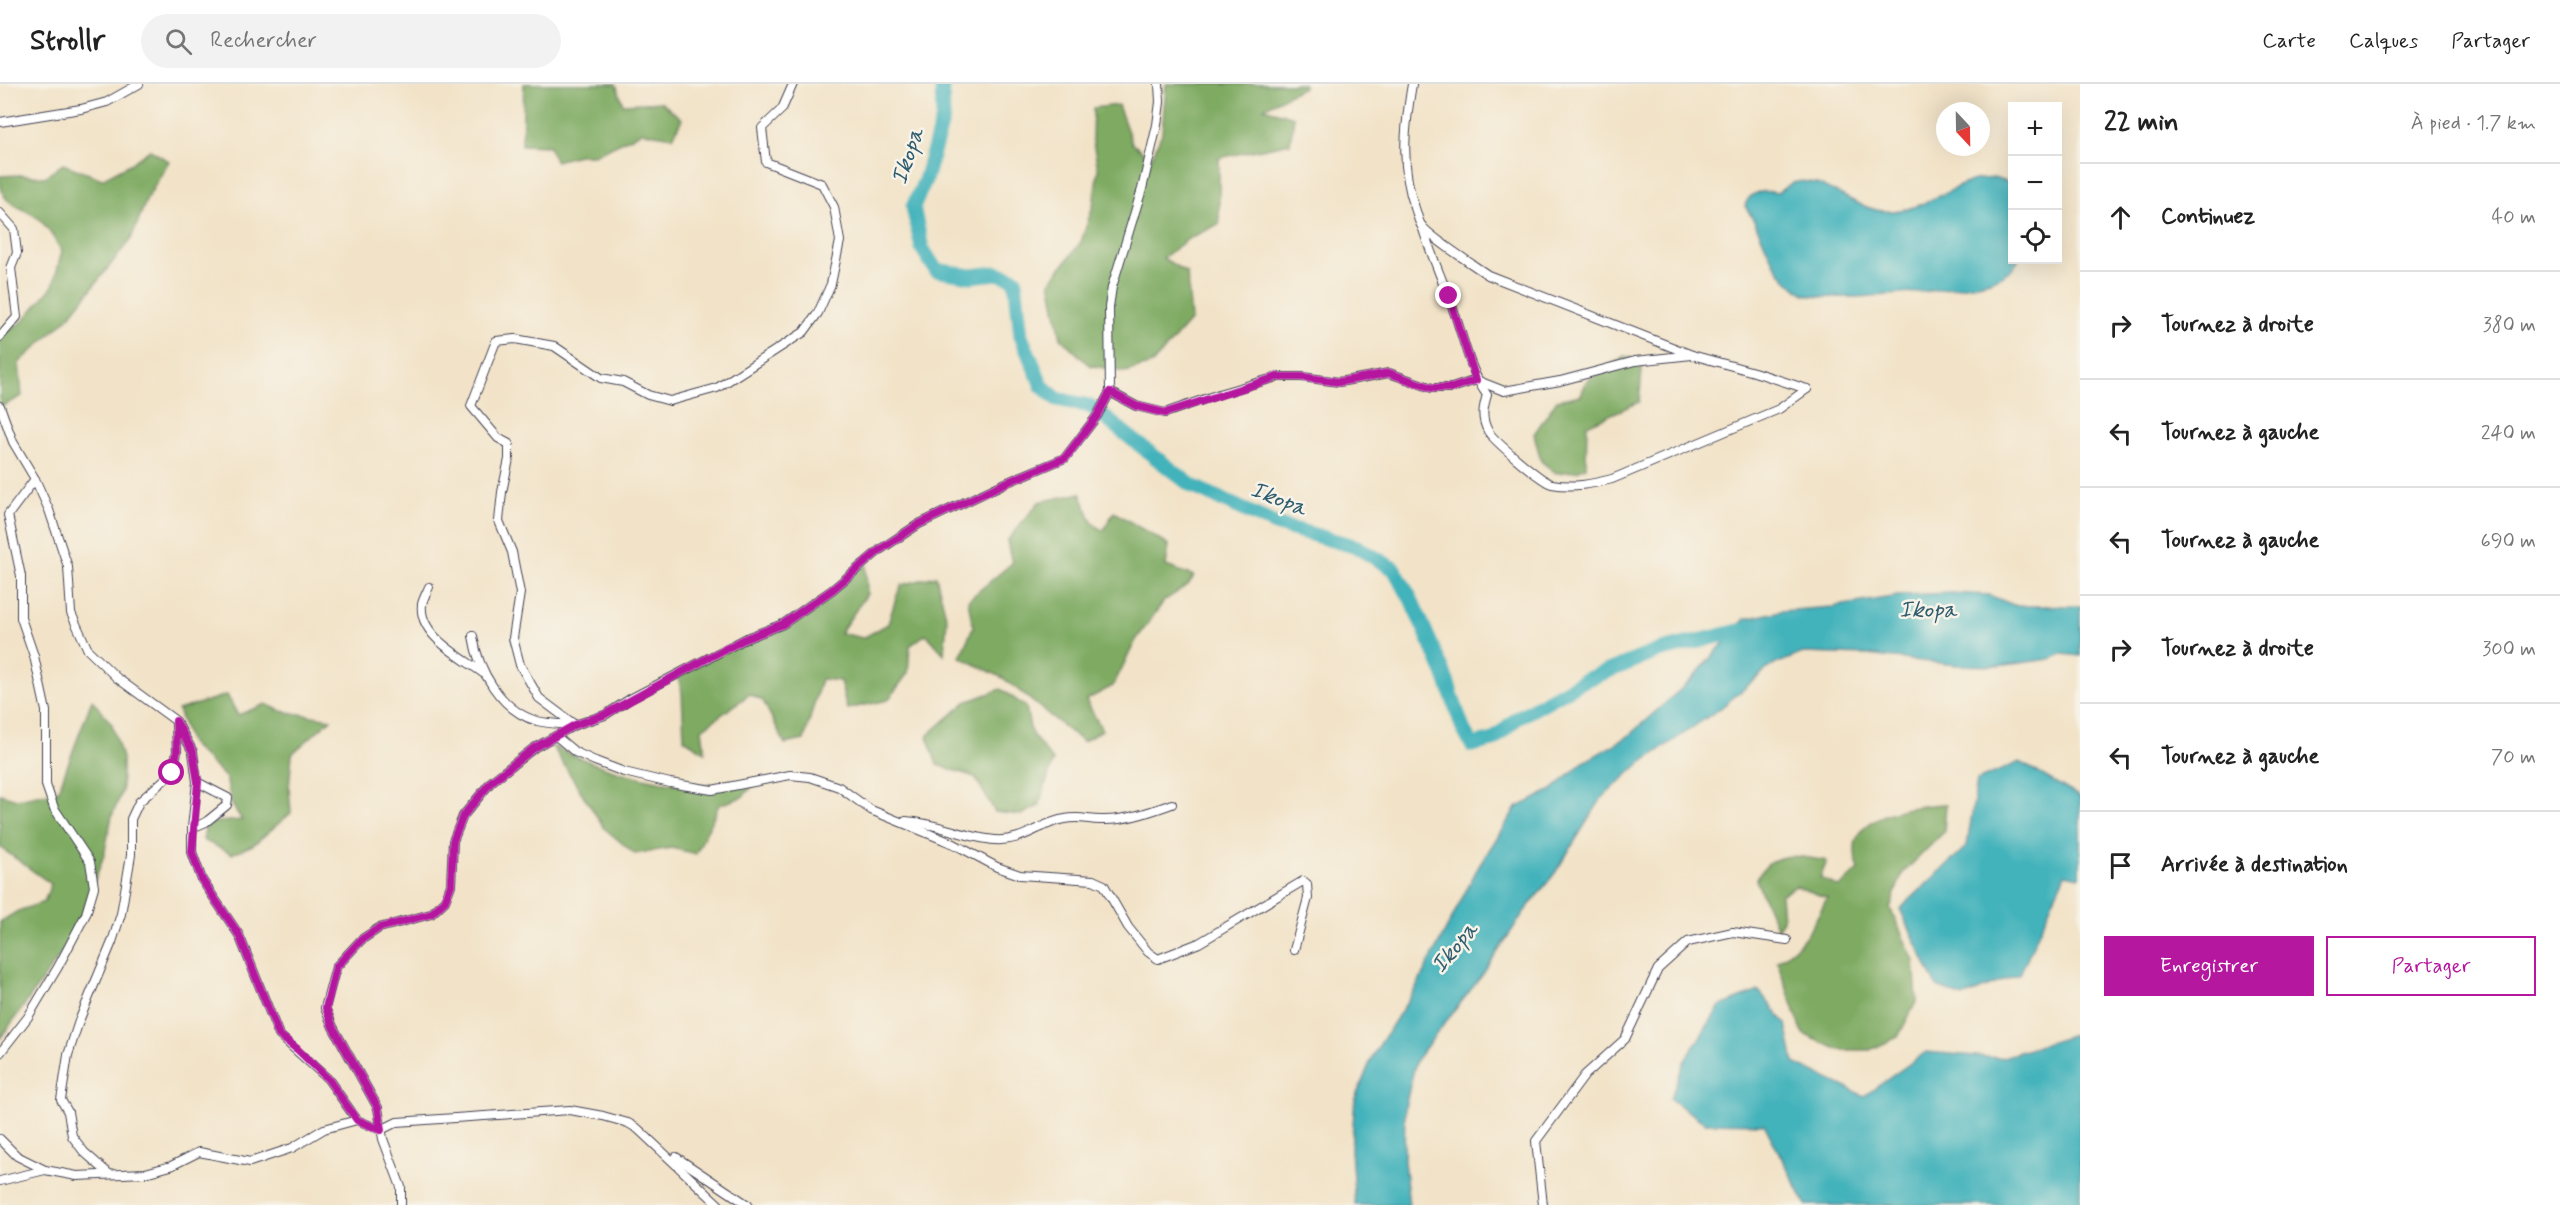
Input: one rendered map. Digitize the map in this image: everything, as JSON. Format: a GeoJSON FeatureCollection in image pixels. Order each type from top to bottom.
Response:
{"type":"FeatureCollection","features":[{"type":"Feature","properties":{"kind":"street"},"geometry":{"type":"LineString","coordinates":[[0,122],[98,104],[139,84]]}},
{"type":"Feature","properties":{"kind":"street"},"geometry":{"type":"LineString","coordinates":[[575,725],[539,698],[520,665],[513,638],[520,593],[512,552],[499,521],[508,466],[509,444],[498,438],[471,406],[495,342],[515,339],[554,346],[601,378],[622,382],[648,396],[670,401],[717,388],[804,332],[818,313],[831,284],[840,241],[834,207],[822,183],[766,162],[762,129],[782,109],[793,84]]}},
{"type":"Feature","properties":{"kind":"street"},"geometry":{"type":"LineString","coordinates":[[401,1205],[401,1186],[381,1130],[378,1108],[333,1027],[326,1008],[336,967],[361,940],[379,928],[431,914],[445,901],[451,885],[453,841],[463,816],[491,782],[534,748],[575,725],[604,715],[747,638],[783,624],[832,590],[881,549],[919,524],[1003,484],[1065,458],[1097,416],[1110,392],[1109,307],[1112,287],[1142,189],[1157,125],[1160,102],[1159,84]]}},
{"type":"Feature","properties":{"kind":"street"},"geometry":{"type":"LineString","coordinates":[[1412,84],[1404,170],[1433,263],[1449,296],[1476,380],[1487,395],[1482,411],[1488,431],[1521,462],[1550,484],[1584,486],[1612,479],[1779,409],[1807,389],[1692,355],[1488,275],[1422,226]]}},
{"type":"Feature","properties":{"kind":"street"},"geometry":{"type":"LineString","coordinates":[[0,213],[14,228],[17,253],[11,268],[17,317],[0,337]]}},
{"type":"Feature","properties":{"kind":"street"},"geometry":{"type":"LineString","coordinates":[[1110,392],[1136,406],[1165,413],[1277,377],[1302,377],[1339,382],[1389,373],[1432,388],[1452,388],[1476,380],[1504,391],[1560,381],[1635,361],[1692,355]]}},
{"type":"Feature","properties":{"kind":"street"},"geometry":{"type":"LineString","coordinates":[[0,406],[13,442],[35,479],[68,567],[71,613],[88,650],[117,678],[176,721],[193,752],[198,782],[192,828],[192,852],[202,880],[239,935],[279,1035],[328,1079],[357,1120],[381,1130],[398,1122],[570,1110],[603,1116],[628,1123],[658,1146],[748,1205]]}},
{"type":"Feature","properties":{"kind":"street"},"geometry":{"type":"LineString","coordinates":[[0,1053],[28,1017],[58,967],[86,914],[94,887],[90,862],[54,808],[46,785],[46,711],[34,656],[21,618],[21,576],[8,515],[35,479]]}},
{"type":"Feature","properties":{"kind":"street"},"geometry":{"type":"LineString","coordinates":[[429,587],[422,604],[423,617],[428,629],[445,646],[483,673],[506,702],[520,714],[537,721],[575,725]]}},
{"type":"Feature","properties":{"kind":"street"},"geometry":{"type":"LineString","coordinates":[[473,636],[476,655],[483,673]]}},
{"type":"Feature","properties":{"kind":"street"},"geometry":{"type":"LineString","coordinates":[[108,1173],[84,1152],[72,1136],[68,1112],[61,1100],[73,1038],[121,914],[131,855],[131,819],[139,802],[172,773],[177,752],[176,721]]}},
{"type":"Feature","properties":{"kind":"street"},"geometry":{"type":"LineString","coordinates":[[556,736],[575,752],[624,772],[712,790],[790,775],[810,777],[839,787],[871,810],[954,844],[997,867],[1020,875],[1093,880],[1104,885],[1128,927],[1148,952],[1158,959],[1199,943],[1292,885],[1303,881],[1307,884],[1308,898],[1294,950]]}},
{"type":"Feature","properties":{"kind":"street"},"geometry":{"type":"LineString","coordinates":[[192,828],[206,822],[227,805],[228,798],[198,782]]}},
{"type":"Feature","properties":{"kind":"street"},"geometry":{"type":"LineString","coordinates":[[900,821],[926,822],[994,840],[1018,839],[1061,819],[1082,817],[1099,821],[1128,818],[1172,804]]}},
{"type":"Feature","properties":{"kind":"street"},"geometry":{"type":"LineString","coordinates":[[1543,1205],[1536,1141],[1585,1075],[1625,1039],[1658,969],[1688,942],[1733,932],[1787,940]]}},
{"type":"Feature","properties":{"kind":"street"},"geometry":{"type":"LineString","coordinates":[[0,1139],[17,1156],[45,1170],[78,1176],[145,1173],[171,1166],[199,1152],[250,1161],[292,1148],[324,1129],[357,1120]]}},
{"type":"Feature","properties":{"kind":"street"},"geometry":{"type":"LineString","coordinates":[[658,1146],[713,1204]]}},
{"type":"Feature","properties":{"kind":"street"},"geometry":{"type":"LineString","coordinates":[[0,1181],[45,1170]]}},
{"type":"Feature","properties":{"kind":"green space"},"geometry":{"type":"Polygon","coordinates":[[[524,84],[616,84],[623,104],[661,102],[682,119],[673,137],[642,132],[594,155],[579,155],[555,161],[549,146],[522,145],[524,84]]]}},
{"type":"Feature","properties":{"kind":"green space"},"geometry":{"type":"Polygon","coordinates":[[[1166,84],[1304,84],[1303,87],[1264,108],[1294,117],[1290,143],[1219,158],[1219,224],[1188,239],[1163,258],[1187,273],[1191,320],[1152,364],[1125,372],[1089,365],[1061,338],[1050,282],[1081,242],[1093,206],[1098,169],[1092,137],[1093,108],[1118,105],[1132,143],[1151,159],[1162,133],[1166,84]]]}},
{"type":"Feature","properties":{"kind":"green space"},"geometry":{"type":"Polygon","coordinates":[[[150,150],[169,161],[146,201],[131,239],[69,317],[19,363],[22,396],[3,406],[0,404],[0,335],[22,322],[53,286],[62,251],[39,219],[7,199],[3,194],[0,176],[45,177],[63,164],[102,179],[150,150]]]}},
{"type":"Feature","properties":{"kind":"green space"},"geometry":{"type":"Polygon","coordinates":[[[1624,356],[1643,361],[1639,402],[1587,425],[1586,467],[1577,471],[1556,473],[1541,461],[1534,434],[1557,400],[1581,395],[1586,382],[1624,356]]]}},
{"type":"Feature","properties":{"kind":"green space"},"geometry":{"type":"Polygon","coordinates":[[[1080,493],[1092,522],[1103,531],[1114,512],[1169,545],[1166,566],[1194,576],[1188,585],[1164,601],[1136,640],[1113,686],[1086,700],[1102,730],[1083,742],[1003,678],[960,657],[973,627],[968,600],[1012,563],[1007,541],[1039,502],[1080,493]]]}},
{"type":"Feature","properties":{"kind":"green space"},"geometry":{"type":"Polygon","coordinates":[[[866,564],[867,594],[840,633],[863,638],[888,624],[902,585],[936,576],[947,620],[944,654],[926,634],[910,646],[908,673],[888,700],[847,709],[840,681],[821,679],[804,740],[785,744],[763,701],[750,694],[702,729],[705,752],[684,739],[682,692],[678,677],[732,647],[770,635],[815,604],[866,564]]]}},
{"type":"Feature","properties":{"kind":"green space"},"geometry":{"type":"Polygon","coordinates":[[[1001,689],[1026,707],[1031,733],[1053,761],[1039,806],[1021,815],[995,812],[975,777],[937,765],[927,736],[966,702],[1001,689]]]}},
{"type":"Feature","properties":{"kind":"green space"},"geometry":{"type":"Polygon","coordinates":[[[227,695],[238,715],[266,704],[281,711],[331,719],[292,754],[289,788],[291,813],[253,845],[232,854],[203,840],[206,823],[242,820],[232,805],[226,778],[190,743],[178,710],[227,695]]]}},
{"type":"Feature","properties":{"kind":"green space"},"geometry":{"type":"Polygon","coordinates":[[[92,700],[112,724],[122,758],[122,791],[112,816],[104,855],[74,936],[0,1039],[0,922],[18,911],[44,902],[51,884],[0,847],[0,794],[17,799],[58,791],[92,700]]]}},
{"type":"Feature","properties":{"kind":"green space"},"geometry":{"type":"Polygon","coordinates":[[[552,746],[603,767],[658,781],[694,785],[754,785],[742,797],[719,805],[696,854],[671,848],[635,854],[604,828],[552,746]]]}},
{"type":"Feature","properties":{"kind":"green space"},"geometry":{"type":"Polygon","coordinates":[[[1946,804],[1944,832],[1902,874],[1890,908],[1914,961],[1917,1000],[1898,1037],[1870,1050],[1839,1050],[1803,1034],[1777,961],[1801,942],[1827,898],[1796,886],[1781,895],[1783,920],[1777,929],[1756,880],[1770,863],[1796,856],[1827,861],[1820,878],[1839,887],[1859,870],[1855,854],[1857,838],[1873,821],[1897,811],[1946,804]]]}},
{"type":"Feature","properties":{"kind":"water"},"geometry":{"type":"Polygon","coordinates":[[[1994,178],[2008,183],[2008,264],[2016,264],[1995,279],[1929,291],[1838,297],[1803,293],[1781,274],[1745,206],[1753,195],[1762,192],[1777,193],[1791,184],[1803,181],[1826,187],[1873,209],[1896,211],[1929,201],[1980,179],[1994,178]]]}},
{"type":"Feature","properties":{"kind":"water"},"geometry":{"type":"Polygon","coordinates":[[[1950,593],[1989,595],[2016,606],[2080,606],[2080,656],[2062,654],[2050,659],[1998,666],[1957,665],[1867,655],[1803,653],[1771,666],[1722,707],[1637,766],[1601,799],[1555,873],[1524,912],[1483,974],[1416,1060],[1405,1107],[1404,1161],[1409,1205],[1355,1205],[1351,1150],[1355,1099],[1373,1055],[1416,988],[1477,869],[1516,808],[1552,790],[1582,763],[1626,738],[1692,679],[1745,619],[1781,611],[1832,607],[1904,595],[1950,593]]]}},
{"type":"Feature","properties":{"kind":"water"},"geometry":{"type":"Polygon","coordinates":[[[2020,762],[2080,797],[2080,877],[2065,874],[2020,974],[1963,997],[1937,987],[1900,909],[1967,846],[1977,780],[2020,762]]]}},
{"type":"Feature","properties":{"kind":"water"},"geometry":{"type":"Polygon","coordinates":[[[1759,991],[1786,1024],[1794,1063],[1864,1096],[1926,1052],[2000,1058],[2080,1033],[2080,1205],[1806,1205],[1764,1124],[1705,1123],[1670,1099],[1684,1062],[1720,1006],[1759,991]]]}},
{"type":"Feature","properties":{"kind":"waterway","name":"Ikopa"},"geometry":{"type":"LineString","coordinates":[[942,84],[943,118],[925,180],[913,207],[922,248],[936,270],[971,276],[997,273],[1015,279],[1021,336],[1042,386],[1057,399],[1090,406],[1192,486],[1275,524],[1357,547],[1394,569],[1411,599],[1446,678],[1463,729],[1472,745],[1493,740],[1517,718],[1583,681],[1658,651],[1739,631],[1753,632]]}},
{"type":"Feature","properties":{"kind":"route"},"geometry":{"type":"LineString","coordinates":[[172,773],[177,752],[176,721],[193,752],[198,782],[194,803],[192,852],[202,880],[239,935],[279,1035],[328,1079],[357,1120],[381,1130],[378,1108],[333,1027],[326,1008],[336,967],[361,940],[379,928],[431,914],[445,901],[451,885],[453,841],[463,816],[491,782],[534,748],[575,725],[604,715],[747,638],[783,624],[851,576],[881,549],[919,524],[1003,484],[1065,458],[1097,416],[1110,392],[1136,406],[1165,413],[1277,377],[1302,377],[1339,382],[1389,373],[1432,388],[1452,388],[1476,380],[1449,296]]}}]}
